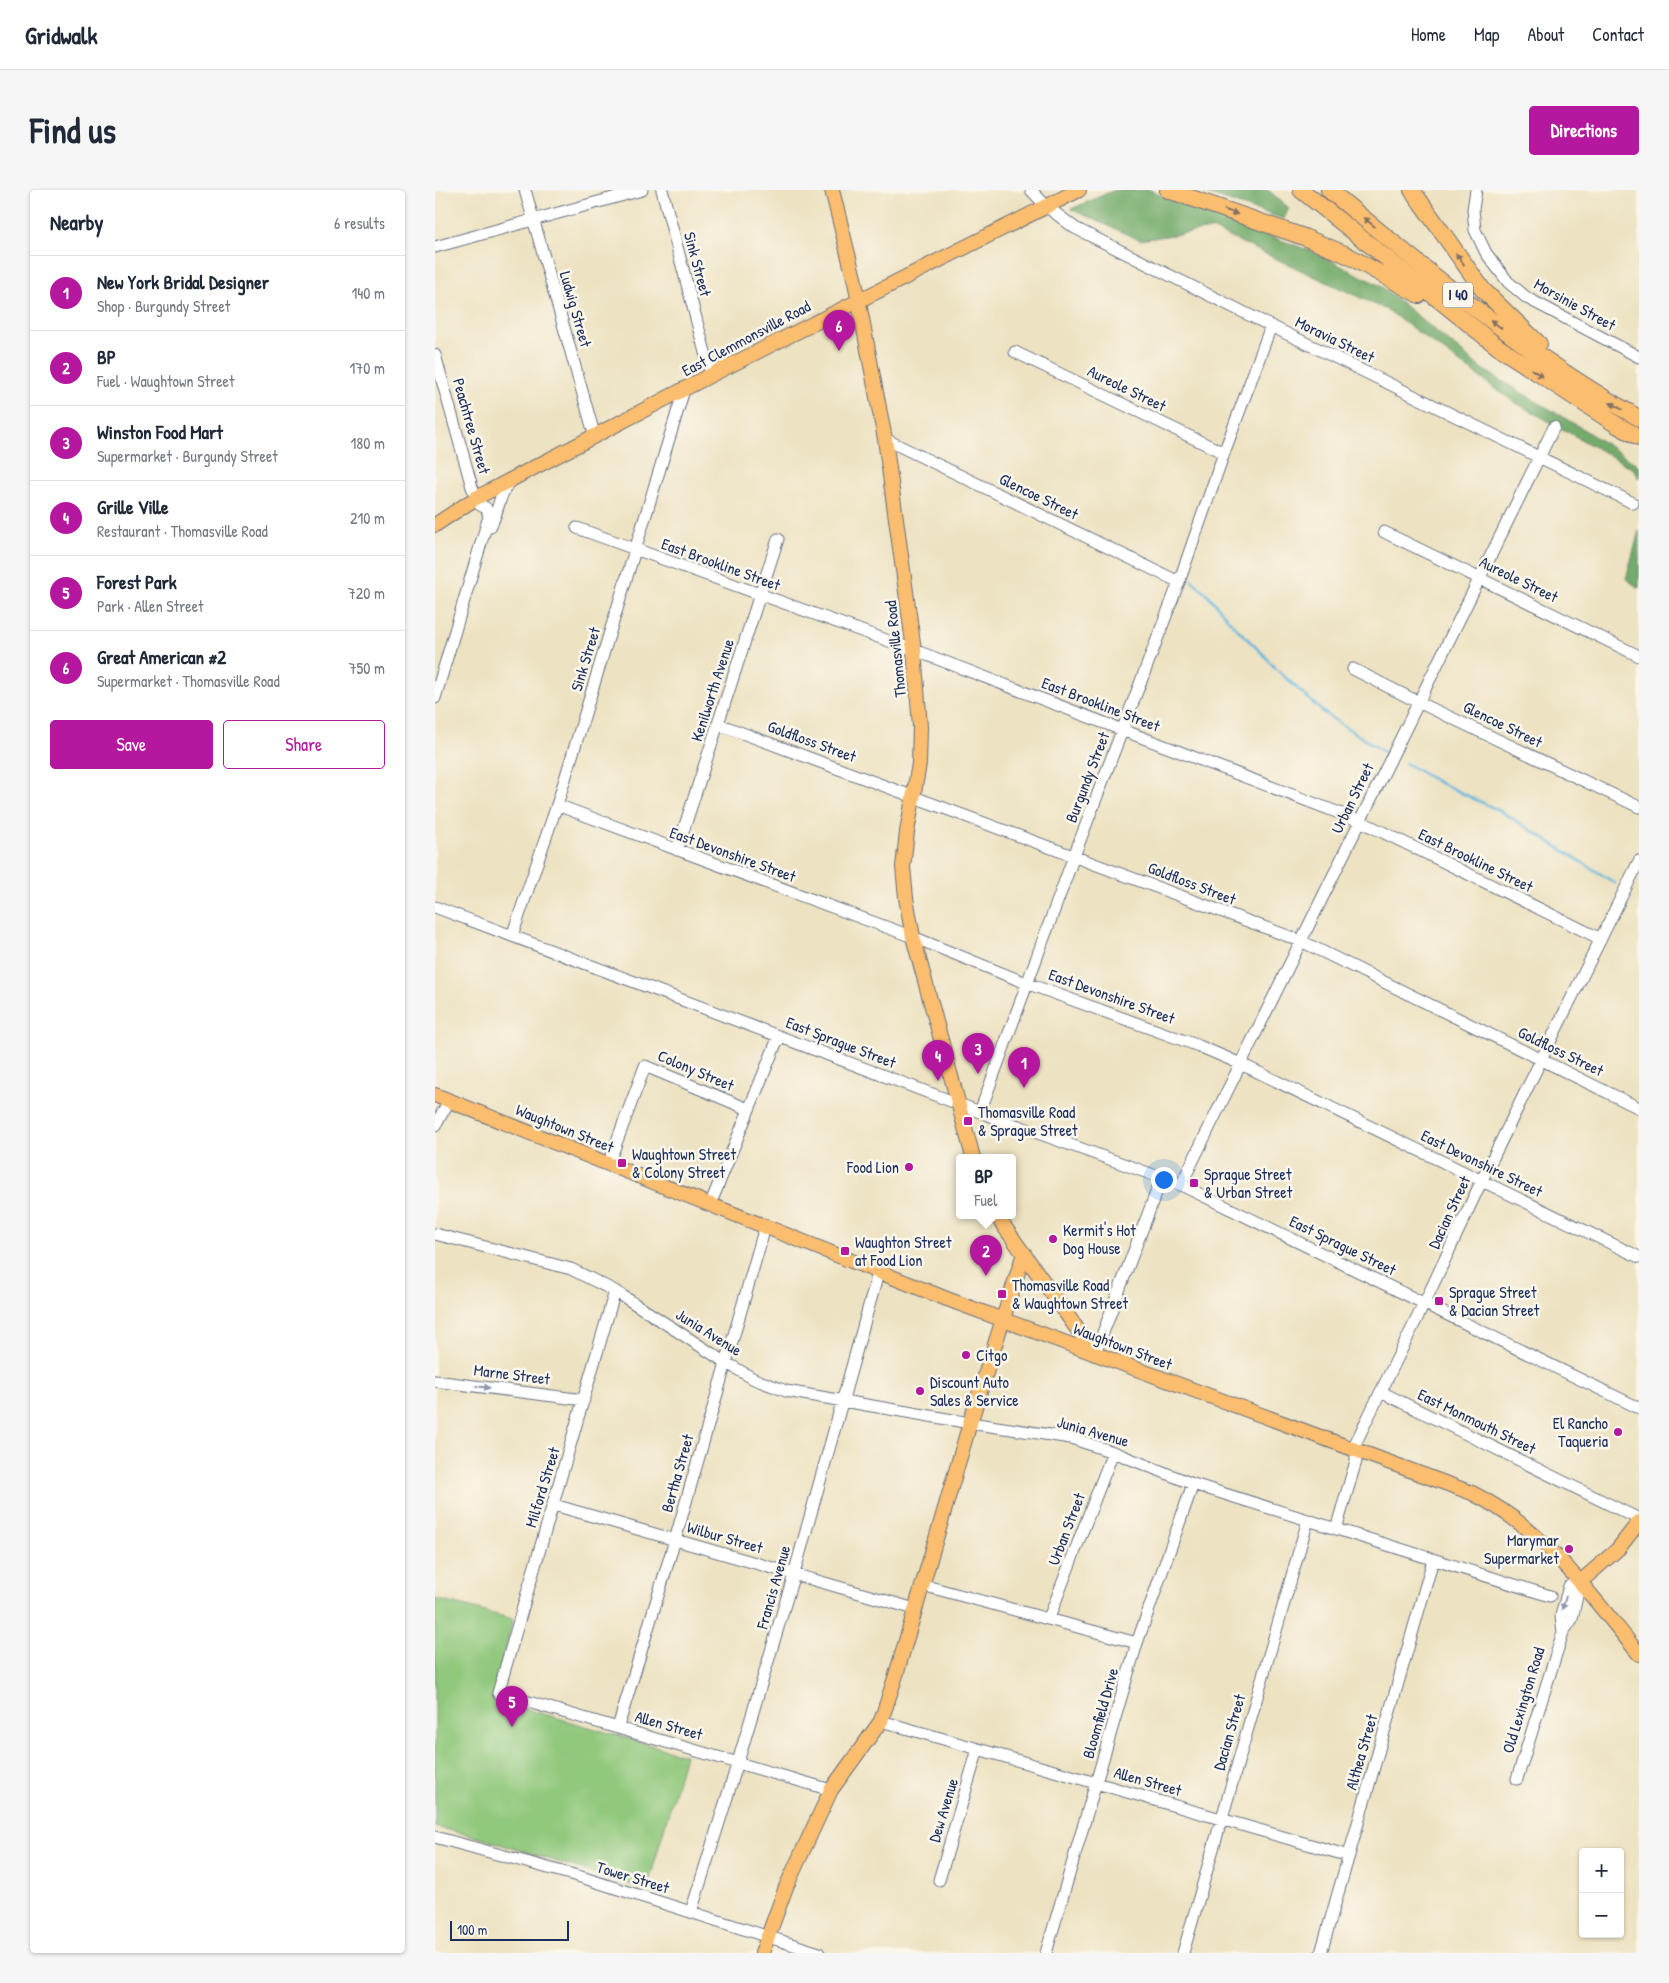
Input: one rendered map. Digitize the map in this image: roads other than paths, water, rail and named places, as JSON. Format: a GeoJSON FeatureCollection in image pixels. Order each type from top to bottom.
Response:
{"type":"FeatureCollection","features":[{"type":"Feature","properties":{"kind":"highway"},"geometry":{"type":"LineString","coordinates":[[1168,190],[1304,237],[1347,254],[1469,325]]}},
{"type":"Feature","properties":{"kind":"highway","name":"I 40"},"geometry":{"type":"LineString","coordinates":[[1301,190],[1498,347],[1603,416],[1639,437]]}},
{"type":"Feature","properties":{"kind":"highway","name":"I 40"},"geometry":{"type":"LineString","coordinates":[[1329,190],[1514,338],[1593,392],[1639,418]]}},
{"type":"Feature","properties":{"kind":"highway"},"geometry":{"type":"LineString","coordinates":[[1413,190],[1483,290],[1526,333],[1593,392]]}},
{"type":"Feature","properties":{"kind":"main road","name":"Thomasville Road"},"geometry":{"type":"LineString","coordinates":[[832,190],[858,300],[885,439],[914,650],[920,728],[919,764],[903,866],[913,937],[972,1154]]}},
{"type":"Feature","properties":{"kind":"main road","name":"East Clemmonsville Road"},"geometry":{"type":"LineString","coordinates":[[435,525],[478,502],[510,481],[711,375],[1079,190]]}},
{"type":"Feature","properties":{"kind":"main road","name":"Waughtown Street"},"geometry":{"type":"LineString","coordinates":[[435,1095],[1003,1320],[1461,1489],[1495,1505],[1535,1534],[1580,1582],[1639,1654]]}},
{"type":"Feature","properties":{"kind":"main road"},"geometry":{"type":"LineString","coordinates":[[999,1219],[1095,1354]]}},
{"type":"Feature","properties":{"kind":"main road"},"geometry":{"type":"LineString","coordinates":[[762,1953],[786,1887],[831,1790],[881,1722],[970,1423],[1024,1253]]}},
{"type":"Feature","properties":{"kind":"main road"},"geometry":{"type":"LineString","coordinates":[[1580,1582],[1618,1549],[1639,1520]]}},
{"type":"Feature","properties":{"kind":"street","name":"Ludwig Street"},"geometry":{"type":"LineString","coordinates":[[525,190],[595,437]]}},
{"type":"Feature","properties":{"kind":"street"},"geometry":{"type":"LineString","coordinates":[[435,247],[642,190]]}},
{"type":"Feature","properties":{"kind":"street","name":"Sink Street"},"geometry":{"type":"LineString","coordinates":[[662,190],[711,375]]}},
{"type":"Feature","properties":{"kind":"street","name":"Moravia Street"},"geometry":{"type":"LineString","coordinates":[[1031,190],[1046,206],[1075,228],[1633,503]]}},
{"type":"Feature","properties":{"kind":"street","name":"Morsinie Street"},"geometry":{"type":"LineString","coordinates":[[1476,190],[1473,209],[1475,230],[1485,253],[1508,282],[1527,298],[1639,357]]}},
{"type":"Feature","properties":{"kind":"street","name":"Burgundy Street"},"geometry":{"type":"LineString","coordinates":[[980,1112],[1074,856],[1179,582],[1271,326]]}},
{"type":"Feature","properties":{"kind":"street","name":"Aureole Street"},"geometry":{"type":"LineString","coordinates":[[1015,352],[1224,453]]}},
{"type":"Feature","properties":{"kind":"street","name":"Peachtree Street"},"geometry":{"type":"LineString","coordinates":[[435,355],[478,502],[486,508],[489,516],[485,528]]}},
{"type":"Feature","properties":{"kind":"street","name":"Sink Street"},"geometry":{"type":"LineString","coordinates":[[512,936],[557,805],[684,390]]}},
{"type":"Feature","properties":{"kind":"street","name":"Urban Street"},"geometry":{"type":"LineString","coordinates":[[1181,1184],[1554,427]]}},
{"type":"Feature","properties":{"kind":"street","name":"Glencoe Street"},"geometry":{"type":"LineString","coordinates":[[885,439],[1179,582]]}},
{"type":"Feature","properties":{"kind":"street"},"geometry":{"type":"LineString","coordinates":[[435,698],[485,528],[495,519],[504,489],[510,481]]}},
{"type":"Feature","properties":{"kind":"street","name":"East Brookline Street"},"geometry":{"type":"LineString","coordinates":[[577,528],[914,650],[1359,821],[1601,939]]}},
{"type":"Feature","properties":{"kind":"street","name":"Aureole Street"},"geometry":{"type":"LineString","coordinates":[[1384,532],[1639,656]]}},
{"type":"Feature","properties":{"kind":"street","name":"Kenilworth Avenue"},"geometry":{"type":"LineString","coordinates":[[677,850],[778,539]]}},
{"type":"Feature","properties":{"kind":"street","name":"Glencoe Street"},"geometry":{"type":"LineString","coordinates":[[1353,669],[1639,807]]}},
{"type":"Feature","properties":{"kind":"street","name":"Goldfloss Street"},"geometry":{"type":"LineString","coordinates":[[718,724],[1301,941],[1639,1108]]}},
{"type":"Feature","properties":{"kind":"street","name":"East Devonshire Street"},"geometry":{"type":"LineString","coordinates":[[557,805],[913,937],[1027,983],[1199,1046],[1241,1064],[1639,1257]]}},
{"type":"Feature","properties":{"kind":"street","name":"Dacian Street"},"geometry":{"type":"LineString","coordinates":[[1336,1529],[1356,1461],[1356,1442],[1639,861]]}},
{"type":"Feature","properties":{"kind":"street","name":"East Sprague Street"},"geometry":{"type":"LineString","coordinates":[[435,907],[980,1112],[1181,1184],[1639,1408]]}},
{"type":"Feature","properties":{"kind":"street"},"geometry":{"type":"LineString","coordinates":[[710,1205],[779,1036]]}},
{"type":"Feature","properties":{"kind":"street","name":"Colony Street"},"geometry":{"type":"LineString","coordinates":[[608,1165],[645,1066],[748,1109]]}},
{"type":"Feature","properties":{"kind":"street"},"geometry":{"type":"LineString","coordinates":[[435,1126],[449,1101]]}},
{"type":"Feature","properties":{"kind":"street"},"geometry":{"type":"LineString","coordinates":[[1095,1354],[1162,1177]]}},
{"type":"Feature","properties":{"kind":"street","name":"Bertha Street"},"geometry":{"type":"LineString","coordinates":[[618,1727],[675,1540],[765,1226]]}},
{"type":"Feature","properties":{"kind":"street","name":"Junia Avenue"},"geometry":{"type":"LineString","coordinates":[[435,1234],[571,1270],[615,1291],[725,1362],[754,1378],[786,1391],[970,1423],[1071,1438],[1113,1452],[1193,1484],[1550,1596]]}},
{"type":"Feature","properties":{"kind":"street","name":"Francis Avenue"},"geometry":{"type":"LineString","coordinates":[[691,1912],[794,1574],[879,1270]]}},
{"type":"Feature","properties":{"kind":"street","name":"Milford Street"},"geometry":{"type":"LineString","coordinates":[[498,1693],[585,1400],[615,1291]]}},
{"type":"Feature","properties":{"kind":"street","name":"Marne Street"},"geometry":{"type":"LineString","coordinates":[[435,1381],[585,1400]]}},
{"type":"Feature","properties":{"kind":"street","name":"East Monmouth Street"},"geometry":{"type":"LineString","coordinates":[[1381,1392],[1639,1520]]}},
{"type":"Feature","properties":{"kind":"street","name":"Urban Street"},"geometry":{"type":"LineString","coordinates":[[1049,1618],[1113,1452]]}},
{"type":"Feature","properties":{"kind":"street","name":"Bloomfield Drive"},"geometry":{"type":"LineString","coordinates":[[1046,1953],[1137,1643],[1193,1484]]}},
{"type":"Feature","properties":{"kind":"street","name":"Wilbur Street"},"geometry":{"type":"LineString","coordinates":[[554,1505],[915,1609]]}},
{"type":"Feature","properties":{"kind":"street","name":"Dacian Street"},"geometry":{"type":"LineString","coordinates":[[1183,1953],[1308,1520]]}},
{"type":"Feature","properties":{"kind":"street","name":"Althea Street"},"geometry":{"type":"LineString","coordinates":[[1321,1953],[1433,1560]]}},
{"type":"Feature","properties":{"kind":"street","name":"Old Lexington Road"},"geometry":{"type":"LineString","coordinates":[[1517,1779],[1563,1632],[1572,1619],[1580,1582]]}},
{"type":"Feature","properties":{"kind":"street"},"geometry":{"type":"LineString","coordinates":[[923,1586],[1049,1618],[1137,1643]]}},
{"type":"Feature","properties":{"kind":"street","name":"Allen Street"},"geometry":{"type":"LineString","coordinates":[[498,1693],[831,1790]]}},
{"type":"Feature","properties":{"kind":"street","name":"Allen Street"},"geometry":{"type":"LineString","coordinates":[[881,1722],[1349,1856]]}},
{"type":"Feature","properties":{"kind":"street","name":"Dew Avenue"},"geometry":{"type":"LineString","coordinates":[[939,1880],[978,1749]]}},
{"type":"Feature","properties":{"kind":"street","name":"Tower Street"},"geometry":{"type":"LineString","coordinates":[[435,1837],[581,1877],[767,1936],[779,1942],[819,1953]]}},
{"type":"Feature","properties":{"kind":"waterway"},"geometry":{"type":"LineString","coordinates":[[1192,580],[1274,667],[1324,713],[1384,752]]}},
{"type":"Feature","properties":{"kind":"waterway"},"geometry":{"type":"LineString","coordinates":[[1405,763],[1436,781],[1502,812],[1615,883]]}},
{"type":"Feature","properties":{"kind":"place","name":"Great American #2"},"geometry":{"type":"Point","coordinates":[839,351]}},
{"type":"Feature","properties":{"kind":"place","name":"Winston Food Mart"},"geometry":{"type":"Point","coordinates":[978,1074]}},
{"type":"Feature","properties":{"kind":"place","name":"Grille Ville"},"geometry":{"type":"Point","coordinates":[938,1081]}},
{"type":"Feature","properties":{"kind":"place","name":"New York Bridal Designer"},"geometry":{"type":"Point","coordinates":[1024,1088]}},
{"type":"Feature","properties":{"kind":"place","name":"Thomasville Road & Sprague Street"},"geometry":{"type":"Point","coordinates":[968,1121]}},
{"type":"Feature","properties":{"kind":"place","name":"Waughtown Street & Colony Street"},"geometry":{"type":"Point","coordinates":[622,1163]}},
{"type":"Feature","properties":{"kind":"place","name":"Food Lion"},"geometry":{"type":"Point","coordinates":[909,1167]}},
{"type":"Feature","properties":{"kind":"place","name":"Sprague Street & Urban Street"},"geometry":{"type":"Point","coordinates":[1194,1183]}},
{"type":"Feature","properties":{"kind":"place","name":"Kermit's Hot Dog House"},"geometry":{"type":"Point","coordinates":[1053,1239]}},
{"type":"Feature","properties":{"kind":"place","name":"Waughton Street at Food Lion"},"geometry":{"type":"Point","coordinates":[845,1251]}},
{"type":"Feature","properties":{"kind":"place","name":"BP"},"geometry":{"type":"Point","coordinates":[986,1276]}},
{"type":"Feature","properties":{"kind":"place","name":"Thomasville Road & Waughtown Street"},"geometry":{"type":"Point","coordinates":[1002,1294]}},
{"type":"Feature","properties":{"kind":"place","name":"Sprague Street & Dacian Street"},"geometry":{"type":"Point","coordinates":[1439,1301]}},
{"type":"Feature","properties":{"kind":"place","name":"Citgo"},"geometry":{"type":"Point","coordinates":[966,1355]}},
{"type":"Feature","properties":{"kind":"place","name":"Discount Auto Sales & Service"},"geometry":{"type":"Point","coordinates":[920,1391]}},
{"type":"Feature","properties":{"kind":"place","name":"El Rancho Taqueria"},"geometry":{"type":"Point","coordinates":[1618,1432]}},
{"type":"Feature","properties":{"kind":"place","name":"Marymar Supermarket"},"geometry":{"type":"Point","coordinates":[1569,1549]}},
{"type":"Feature","properties":{"kind":"place","name":"Forest Park"},"geometry":{"type":"Point","coordinates":[512,1727]}}]}
